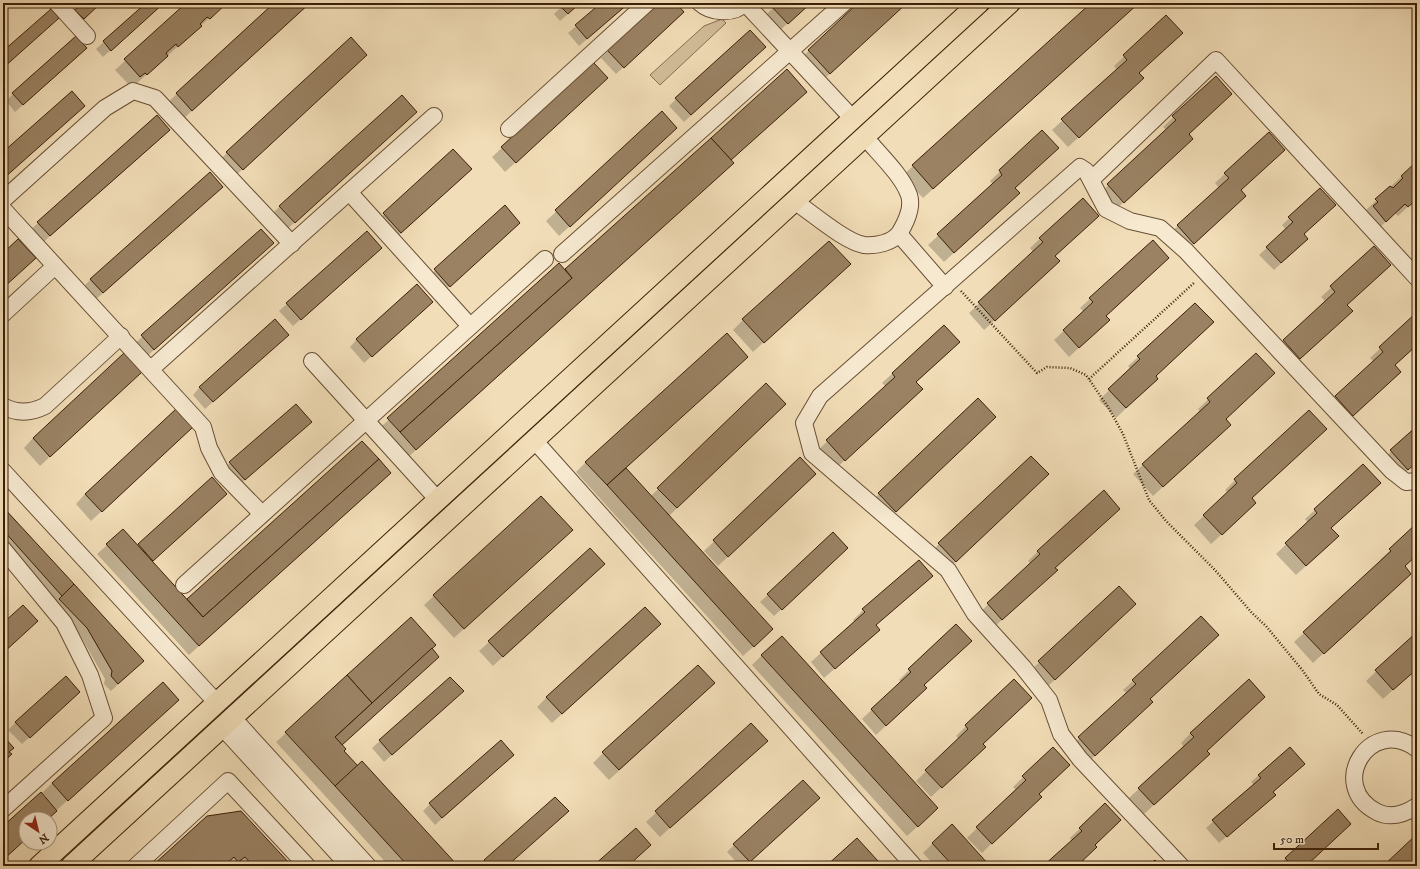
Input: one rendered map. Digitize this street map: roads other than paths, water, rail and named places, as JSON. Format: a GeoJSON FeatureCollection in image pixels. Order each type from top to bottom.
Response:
{"type":"FeatureCollection","features":[{"type":"Feature","properties":{"kind":"main road"},"geometry":{"type":"LineString","coordinates":[[40,866],[979,3]]}},
{"type":"Feature","properties":{"kind":"main road"},"geometry":{"type":"LineString","coordinates":[[71,866],[1010,3]]}},
{"type":"Feature","properties":{"kind":"street"},"geometry":{"type":"LineString","coordinates":[[57,3],[87,36]]}},
{"type":"Feature","properties":{"kind":"street"},"geometry":{"type":"LineString","coordinates":[[509,129],[647,3]]}},
{"type":"Feature","properties":{"kind":"street"},"geometry":{"type":"LineString","coordinates":[[700,3],[704,7],[717,11],[730,11],[745,3],[853,119]]}},
{"type":"Feature","properties":{"kind":"street"},"geometry":{"type":"LineString","coordinates":[[562,254],[844,3]]}},
{"type":"Feature","properties":{"kind":"street"},"geometry":{"type":"LineString","coordinates":[[1091,180],[1216,60],[1417,278]]}},
{"type":"Feature","properties":{"kind":"street"},"geometry":{"type":"LineString","coordinates":[[3,200],[105,108],[133,91],[155,98],[292,244]]}},
{"type":"Feature","properties":{"kind":"street"},"geometry":{"type":"LineString","coordinates":[[151,369],[434,116]]}},
{"type":"Feature","properties":{"kind":"street"},"geometry":{"type":"LineString","coordinates":[[794,201],[842,235],[863,245],[884,244],[899,234],[908,217],[909,196],[899,177],[865,136]]}},
{"type":"Feature","properties":{"kind":"street"},"geometry":{"type":"LineString","coordinates":[[1181,866],[1080,759],[1062,734],[1049,700],[1024,667],[976,614],[948,570],[812,453],[804,423],[820,396],[1080,167],[1086,172],[1091,180],[1106,209],[1130,221],[1160,228],[1205,272],[1392,471],[1406,482],[1417,482]]}},
{"type":"Feature","properties":{"kind":"street"},"geometry":{"type":"LineString","coordinates":[[349,192],[470,326]]}},
{"type":"Feature","properties":{"kind":"street"},"geometry":{"type":"LineString","coordinates":[[3,209],[203,427],[209,448],[222,473],[262,514]]}},
{"type":"Feature","properties":{"kind":"street"},"geometry":{"type":"LineString","coordinates":[[899,234],[948,283]]}},
{"type":"Feature","properties":{"kind":"street"},"geometry":{"type":"LineString","coordinates":[[184,585],[545,259]]}},
{"type":"Feature","properties":{"kind":"street"},"geometry":{"type":"LineString","coordinates":[[3,314],[55,266]]}},
{"type":"Feature","properties":{"kind":"street"},"geometry":{"type":"LineString","coordinates":[[3,406],[21,412],[36,410],[45,406],[121,336]]}},
{"type":"Feature","properties":{"kind":"street"},"geometry":{"type":"LineString","coordinates":[[312,361],[438,500]]}},
{"type":"Feature","properties":{"kind":"street"},"geometry":{"type":"LineString","coordinates":[[534,440],[914,866]]}},
{"type":"Feature","properties":{"kind":"street"},"geometry":{"type":"LineString","coordinates":[[3,470],[217,703]]}},
{"type":"Feature","properties":{"kind":"street"},"geometry":{"type":"LineString","coordinates":[[3,549],[64,622],[90,675],[104,718],[3,809]]}},
{"type":"Feature","properties":{"kind":"street"},"geometry":{"type":"LineString","coordinates":[[227,722],[349,866]]}},
{"type":"Feature","properties":{"kind":"street"},"geometry":{"type":"LineString","coordinates":[[227,722],[368,866]]}},
{"type":"Feature","properties":{"kind":"street"},"geometry":{"type":"LineString","coordinates":[[1417,749],[1408,742],[1392,739],[1377,742],[1364,751],[1356,764],[1354,780],[1358,795],[1368,807],[1382,814],[1395,815],[1408,812],[1417,806]]}},
{"type":"Feature","properties":{"kind":"street"},"geometry":{"type":"LineString","coordinates":[[136,866],[228,781],[307,866]]}}]}
